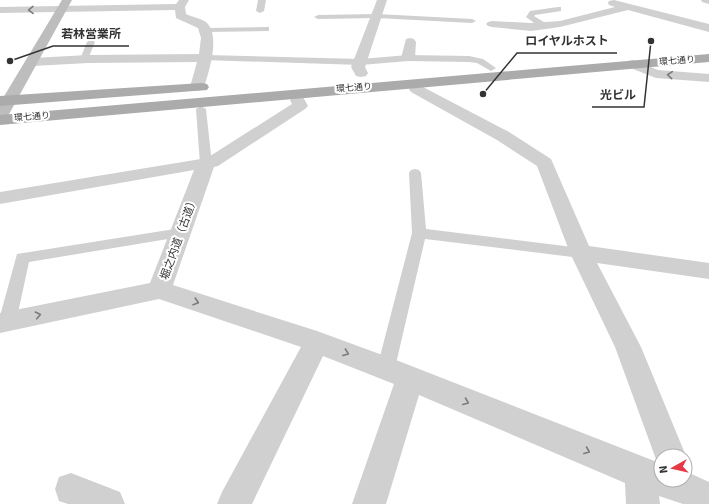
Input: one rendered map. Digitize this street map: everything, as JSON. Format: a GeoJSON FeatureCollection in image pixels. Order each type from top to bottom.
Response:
{"type":"FeatureCollection","features":[{"type":"Feature","properties":{"kind":"main road"},"geometry":{"type":"LineString","coordinates":[[3,109],[33,62],[65,5]]}},
{"type":"Feature","properties":{"kind":"main road","name":"環七通り"},"geometry":{"type":"LineString","coordinates":[[3,109],[709,50]]}},
{"type":"Feature","properties":{"kind":"main road","name":"環七通り"},"geometry":{"type":"LineString","coordinates":[[3,109],[523,74],[709,58]]}},
{"type":"Feature","properties":{"kind":"main road"},"geometry":{"type":"LineString","coordinates":[[338,75],[361,68],[491,68]]}},
{"type":"Feature","properties":{"kind":"main road"},"geometry":{"type":"LineString","coordinates":[[0,128],[476,84],[523,74]]}},
{"type":"Feature","properties":{"kind":"main road"},"geometry":{"type":"LineString","coordinates":[[3,109],[213,86]]}},
{"type":"Feature","properties":{"kind":"street"},"geometry":{"type":"LineString","coordinates":[[361,68],[364,49],[382,0]]}},
{"type":"Feature","properties":{"kind":"street"},"geometry":{"type":"LineString","coordinates":[[601,0],[709,28]]}},
{"type":"Feature","properties":{"kind":"street"},"geometry":{"type":"LineString","coordinates":[[492,24],[531,27],[560,24],[655,3]]}},
{"type":"Feature","properties":{"kind":"street"},"geometry":{"type":"LineString","coordinates":[[0,10],[65,5],[182,4],[180,16],[201,24],[206,30],[206,58],[197,87]]}},
{"type":"Feature","properties":{"kind":"street"},"geometry":{"type":"LineString","coordinates":[[408,58],[410,42]]}},
{"type":"Feature","properties":{"kind":"street"},"geometry":{"type":"LineString","coordinates":[[33,62],[84,59],[206,58]]}},
{"type":"Feature","properties":{"kind":"street"},"geometry":{"type":"LineString","coordinates":[[633,64],[656,74],[709,78]]}},
{"type":"Feature","properties":{"kind":"street"},"geometry":{"type":"LineString","coordinates":[[416,89],[504,136],[545,163],[581,253],[628,347],[667,448]]}},
{"type":"Feature","properties":{"kind":"street"},"geometry":{"type":"LineString","coordinates":[[0,198],[206,164],[212,162],[300,106],[298,100]]}},
{"type":"Feature","properties":{"kind":"street","name":"堀之内道（古道）"},"geometry":{"type":"LineString","coordinates":[[3,322],[159,290],[206,164]]}},
{"type":"Feature","properties":{"kind":"street"},"geometry":{"type":"LineString","coordinates":[[581,253],[709,271]]}},
{"type":"Feature","properties":{"kind":"street"},"geometry":{"type":"LineString","coordinates":[[159,290],[317,342],[653,475]]}},
{"type":"Feature","properties":{"kind":"street"},"geometry":{"type":"LineString","coordinates":[[234,504],[317,342]]}},
{"type":"Feature","properties":{"kind":"street"},"geometry":{"type":"LineString","coordinates":[[369,504],[398,374]]}},
{"type":"Feature","properties":{"kind":"street"},"geometry":{"type":"LineString","coordinates":[[643,504],[665,488]]}},
{"type":"Feature","properties":{"kind":"street"},"geometry":{"type":"LineString","coordinates":[[71,489],[108,504]]}},
{"type":"Feature","properties":{"kind":"lane"},"geometry":{"type":"LineString","coordinates":[[260,11],[262,0]]}},
{"type":"Feature","properties":{"kind":"lane"},"geometry":{"type":"LineString","coordinates":[[544,26],[530,17],[533,13],[558,9]]}},
{"type":"Feature","properties":{"kind":"lane"},"geometry":{"type":"LineString","coordinates":[[318,17],[377,16],[472,21]]}},
{"type":"Feature","properties":{"kind":"lane"},"geometry":{"type":"LineString","coordinates":[[206,30],[266,29]]}},
{"type":"Feature","properties":{"kind":"lane"},"geometry":{"type":"LineString","coordinates":[[84,59],[91,42]]}},
{"type":"Feature","properties":{"kind":"lane"},"geometry":{"type":"LineString","coordinates":[[206,58],[361,68],[408,58],[469,59],[480,61],[491,68]]}},
{"type":"Feature","properties":{"kind":"lane"},"geometry":{"type":"LineString","coordinates":[[201,109],[206,164]]}},
{"type":"Feature","properties":{"kind":"lane"},"geometry":{"type":"LineString","coordinates":[[398,374],[418,233],[415,173]]}},
{"type":"Feature","properties":{"kind":"lane"},"geometry":{"type":"LineString","coordinates":[[3,322],[22,258],[181,233]]}},
{"type":"Feature","properties":{"kind":"lane"},"geometry":{"type":"LineString","coordinates":[[418,233],[581,253]]}},
{"type":"Feature","properties":{"kind":"place","name":"光ビル"},"geometry":{"type":"Point","coordinates":[651,41]}},
{"type":"Feature","properties":{"kind":"place","name":"若林営業所"},"geometry":{"type":"Point","coordinates":[10,61]}},
{"type":"Feature","properties":{"kind":"place","name":"ロイヤルホスト"},"geometry":{"type":"Point","coordinates":[483,94]}}]}
